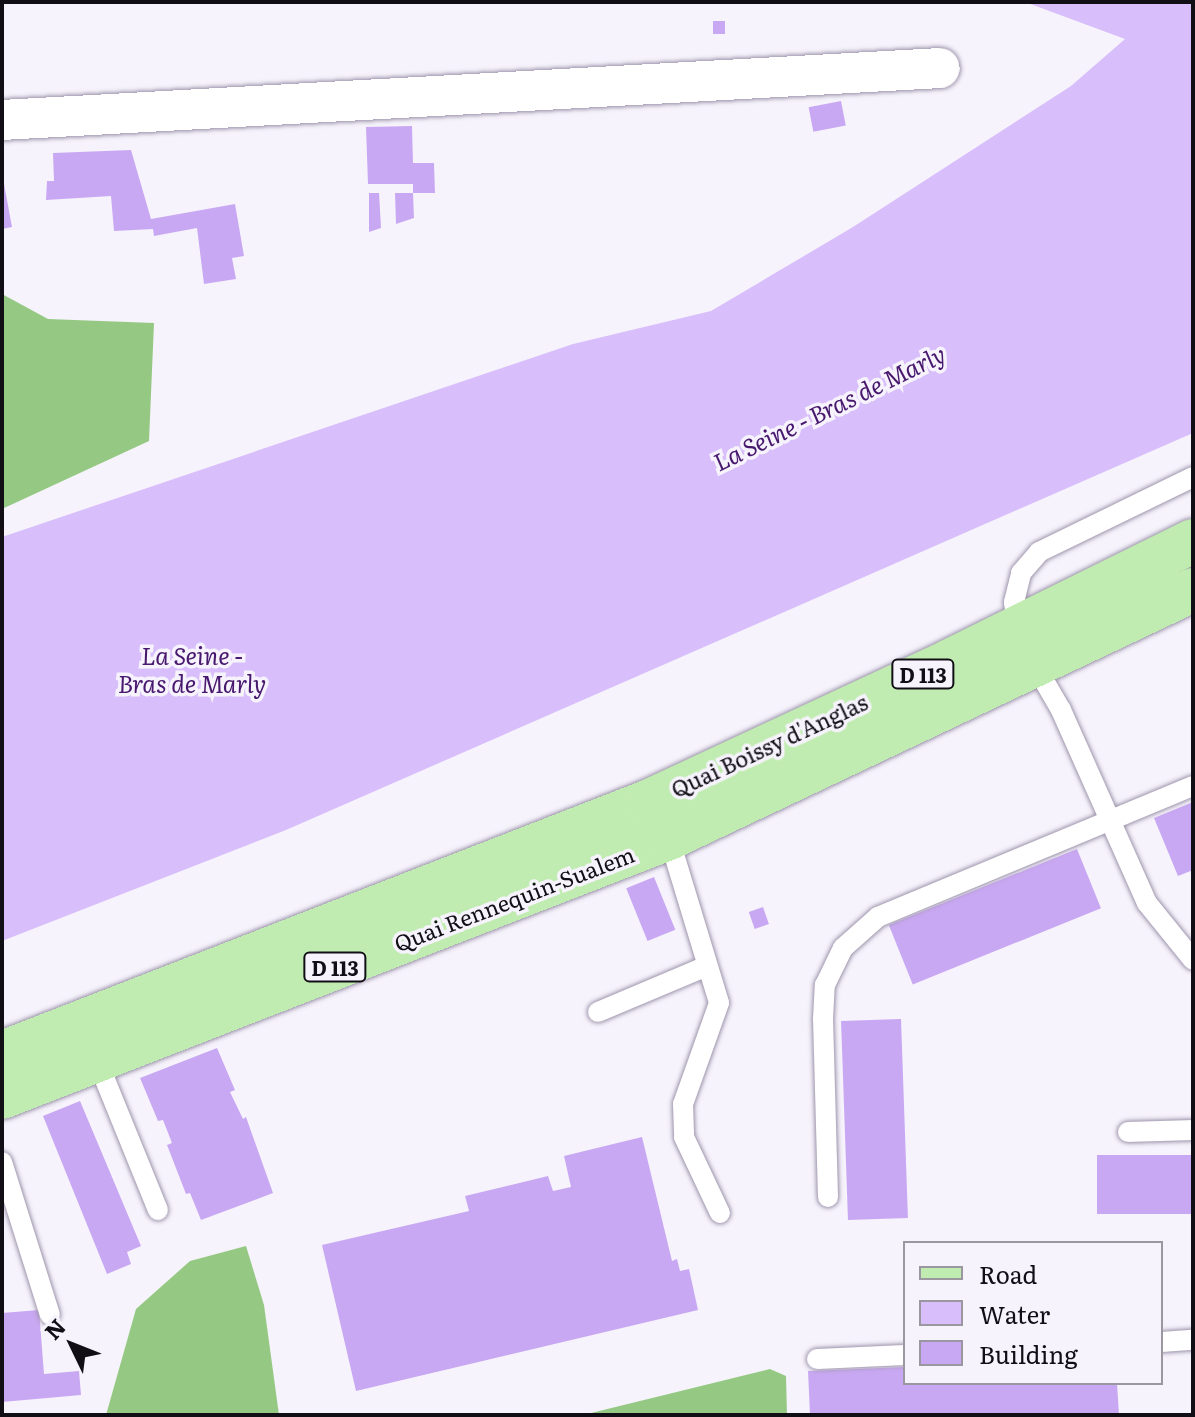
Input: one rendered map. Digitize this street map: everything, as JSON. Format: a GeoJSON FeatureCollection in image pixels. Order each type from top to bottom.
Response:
{"type":"FeatureCollection","features":[{"type":"Feature","properties":{"kind":"main road","name":"Quai Boissy d'Anglas"},"geometry":{"type":"LineString","coordinates":[[659,819],[1018,628],[1193,541]]}},
{"type":"Feature","properties":{"kind":"main road","name":"Quai Boissy d'Anglas"},"geometry":{"type":"LineString","coordinates":[[659,819],[1036,667],[1193,590]]}},
{"type":"Feature","properties":{"kind":"main road"},"geometry":{"type":"LineString","coordinates":[[1018,628],[1036,667]]}},
{"type":"Feature","properties":{"kind":"main road","name":"Quai Rennequin-Sualem"},"geometry":{"type":"LineString","coordinates":[[2,1053],[659,819]]}},
{"type":"Feature","properties":{"kind":"main road","name":"Quai Rennequin-Sualem"},"geometry":{"type":"LineString","coordinates":[[2,1097],[97,1060],[659,819]]}},
{"type":"Feature","properties":{"kind":"street"},"geometry":{"type":"LineString","coordinates":[[2,120],[940,68]]}},
{"type":"Feature","properties":{"kind":"lane"},"geometry":{"type":"LineString","coordinates":[[1018,628],[1014,602],[1021,573],[1039,552],[1193,477]]}},
{"type":"Feature","properties":{"kind":"lane"},"geometry":{"type":"LineString","coordinates":[[1036,667],[1112,821],[1147,903],[1193,960]]}},
{"type":"Feature","properties":{"kind":"lane"},"geometry":{"type":"LineString","coordinates":[[828,1197],[823,1019],[825,985],[843,948],[878,917],[1193,786]]}},
{"type":"Feature","properties":{"kind":"lane"},"geometry":{"type":"LineString","coordinates":[[659,819],[719,1003],[683,1104],[684,1137],[720,1213]]}},
{"type":"Feature","properties":{"kind":"lane"},"geometry":{"type":"LineString","coordinates":[[598,1012],[707,966]]}},
{"type":"Feature","properties":{"kind":"lane"},"geometry":{"type":"LineString","coordinates":[[97,1060],[158,1210]]}},
{"type":"Feature","properties":{"kind":"lane"},"geometry":{"type":"LineString","coordinates":[[1128,1132],[1193,1130]]}},
{"type":"Feature","properties":{"kind":"lane"},"geometry":{"type":"LineString","coordinates":[[2,1162],[50,1315]]}},
{"type":"Feature","properties":{"kind":"lane"},"geometry":{"type":"LineString","coordinates":[[1163,1342],[1193,1340]]}},
{"type":"Feature","properties":{"kind":"lane"},"geometry":{"type":"LineString","coordinates":[[817,1359],[903,1355]]}},
{"type":"Feature","properties":{"kind":"green space"},"geometry":{"type":"Polygon","coordinates":[[[2,294],[48,319],[154,323],[149,441],[2,509],[2,294]]]}},
{"type":"Feature","properties":{"kind":"green space"},"geometry":{"type":"Polygon","coordinates":[[[246,1246],[264,1305],[279,1415],[106,1415],[136,1309],[190,1261],[246,1246]]]}},
{"type":"Feature","properties":{"kind":"green space"},"geometry":{"type":"Polygon","coordinates":[[[770,1369],[786,1376],[787,1415],[583,1415],[770,1369]]]}},
{"type":"Feature","properties":{"kind":"water","name":"La Seine - Bras de Marly"},"geometry":{"type":"Polygon","coordinates":[[[1025,2],[1193,2],[1193,433],[286,830],[2,941],[2,537],[573,344],[711,311],[853,227],[1071,86],[1125,39],[1025,2]]]}},
{"type":"Feature","properties":{"kind":"building"},"geometry":{"type":"Polygon","coordinates":[[[713,21],[725,21],[725,34],[713,34],[713,21]]]}},
{"type":"Feature","properties":{"kind":"building"},"geometry":{"type":"Polygon","coordinates":[[[841,101],[846,126],[813,132],[809,107],[841,101]]]}},
{"type":"Feature","properties":{"kind":"building"},"geometry":{"type":"Polygon","coordinates":[[[412,126],[413,163],[434,163],[435,193],[413,193],[413,184],[368,184],[366,127],[412,126]]]}},
{"type":"Feature","properties":{"kind":"building"},"geometry":{"type":"Polygon","coordinates":[[[131,150],[151,219],[235,204],[244,256],[232,258],[236,279],[204,284],[197,228],[154,236],[153,229],[114,231],[111,196],[46,200],[47,181],[54,181],[53,153],[131,150]]]}},
{"type":"Feature","properties":{"kind":"building"},"geometry":{"type":"Polygon","coordinates":[[[2,173],[12,227],[2,229],[2,173]]]}},
{"type":"Feature","properties":{"kind":"building"},"geometry":{"type":"Polygon","coordinates":[[[369,193],[379,193],[381,228],[369,232],[369,193]]]}},
{"type":"Feature","properties":{"kind":"building"},"geometry":{"type":"Polygon","coordinates":[[[395,193],[413,193],[414,218],[396,224],[395,193]]]}},
{"type":"Feature","properties":{"kind":"building"},"geometry":{"type":"Polygon","coordinates":[[[1193,802],[1193,870],[1178,876],[1154,818],[1193,802]]]}},
{"type":"Feature","properties":{"kind":"building"},"geometry":{"type":"Polygon","coordinates":[[[1077,849],[1101,908],[913,984],[889,925],[1077,849]]]}},
{"type":"Feature","properties":{"kind":"building"},"geometry":{"type":"Polygon","coordinates":[[[654,877],[675,930],[648,941],[626,888],[654,877]]]}},
{"type":"Feature","properties":{"kind":"building"},"geometry":{"type":"Polygon","coordinates":[[[763,907],[769,924],[755,929],[749,912],[763,907]]]}},
{"type":"Feature","properties":{"kind":"building"},"geometry":{"type":"Polygon","coordinates":[[[901,1019],[908,1218],[848,1220],[841,1021],[901,1019]]]}},
{"type":"Feature","properties":{"kind":"building"},"geometry":{"type":"Polygon","coordinates":[[[217,1048],[235,1090],[230,1092],[243,1119],[246,1117],[273,1193],[201,1220],[190,1193],[186,1194],[167,1145],[172,1143],[163,1120],[158,1121],[140,1078],[217,1048]]]}},
{"type":"Feature","properties":{"kind":"building"},"geometry":{"type":"Polygon","coordinates":[[[80,1101],[141,1246],[127,1252],[131,1264],[107,1274],[43,1116],[80,1101]]]}},
{"type":"Feature","properties":{"kind":"building"},"geometry":{"type":"Polygon","coordinates":[[[642,1137],[672,1261],[677,1259],[680,1271],[689,1269],[698,1310],[356,1391],[322,1245],[469,1211],[465,1196],[548,1176],[553,1191],[571,1187],[564,1156],[642,1137]]]}},
{"type":"Feature","properties":{"kind":"building"},"geometry":{"type":"Polygon","coordinates":[[[1097,1155],[1193,1155],[1193,1214],[1097,1214],[1097,1155]]]}},
{"type":"Feature","properties":{"kind":"building"},"geometry":{"type":"Polygon","coordinates":[[[39,1310],[44,1374],[79,1371],[81,1395],[2,1402],[2,1313],[39,1310]]]}},
{"type":"Feature","properties":{"kind":"building"},"geometry":{"type":"Polygon","coordinates":[[[903,1367],[903,1385],[1117,1385],[1119,1415],[810,1415],[808,1371],[903,1367]]]}}]}
